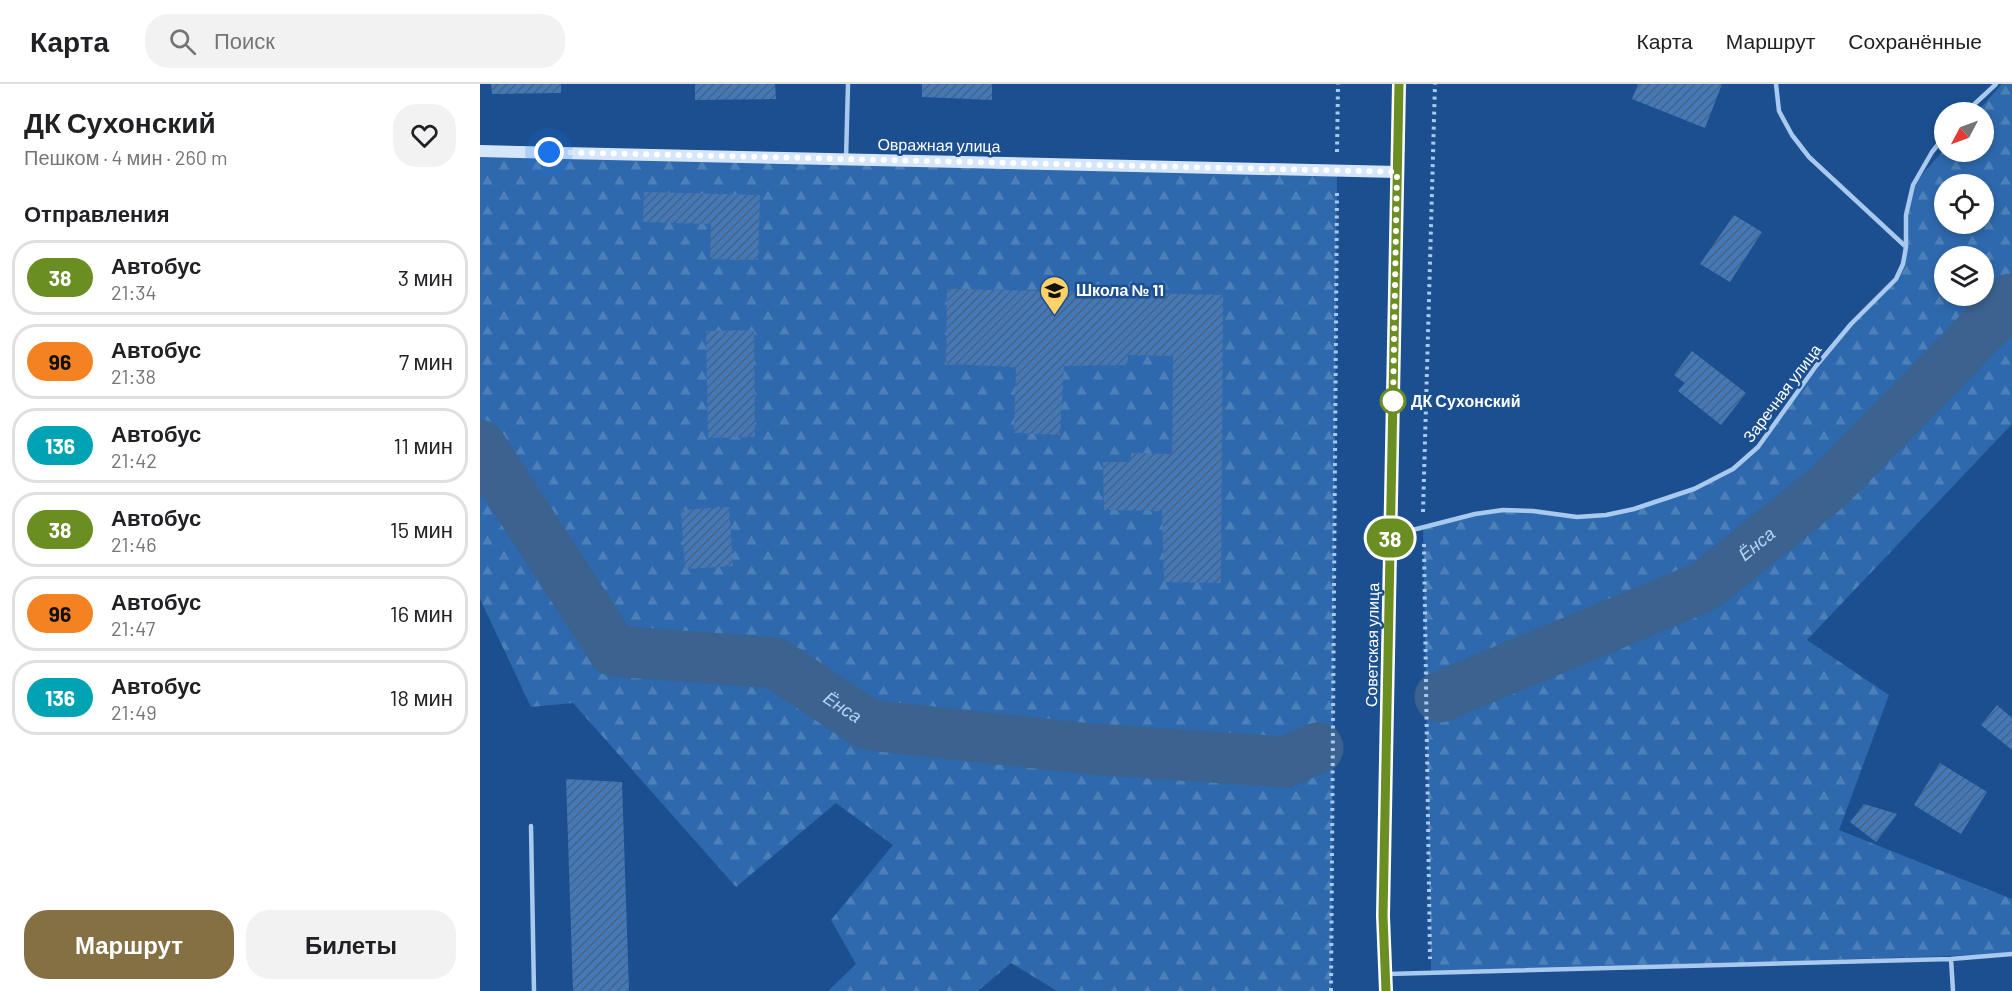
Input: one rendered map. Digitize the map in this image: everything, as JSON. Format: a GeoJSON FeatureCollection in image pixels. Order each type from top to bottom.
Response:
{"type":"FeatureCollection","features":[{"type":"Feature","properties":{"kind":"main road","name":"Советская улица"},"geometry":{"type":"LineString","coordinates":[[1386,991],[1383,916],[1399,84]]}},
{"type":"Feature","properties":{"kind":"main road","name":"Овражная улица"},"geometry":{"type":"LineString","coordinates":[[480,151],[1397,172]]}},
{"type":"Feature","properties":{"kind":"lane"},"geometry":{"type":"LineString","coordinates":[[846,159],[848,84]]}},
{"type":"Feature","properties":{"kind":"lane"},"geometry":{"type":"LineString","coordinates":[[1776,84],[1779,111],[1792,135],[1809,157],[1906,247]]}},
{"type":"Feature","properties":{"kind":"lane"},"geometry":{"type":"LineString","coordinates":[[1977,102],[1996,84]]}},
{"type":"Feature","properties":{"kind":"lane","name":"Заречная улица"},"geometry":{"type":"LineString","coordinates":[[1390,536],[1475,514],[1503,510],[1533,511],[1577,517],[1606,515],[1634,509],[1694,489],[1733,469],[1758,447],[1816,366],[1851,324],[1896,279],[1903,264],[1906,247],[1906,215],[1913,185],[1934,150]]}},
{"type":"Feature","properties":{"kind":"lane"},"geometry":{"type":"LineString","coordinates":[[531,826],[534,991]]}},
{"type":"Feature","properties":{"kind":"lane"},"geometry":{"type":"LineString","coordinates":[[1385,974],[1951,959],[2012,954]]}},
{"type":"Feature","properties":{"kind":"lane"},"geometry":{"type":"LineString","coordinates":[[1951,959],[1953,991]]}},
{"type":"Feature","properties":{"kind":"path"},"geometry":{"type":"LineString","coordinates":[[1330,991],[1338,84]]}},
{"type":"Feature","properties":{"kind":"green space"},"geometry":{"type":"Polygon","coordinates":[[[2002,84],[2012,84],[2012,424],[1807,640],[1889,695],[1839,830],[2012,899],[2012,952],[2009,954],[1431,973],[1423,526],[1503,510],[1577,517],[1606,515],[1694,489],[1733,469],[1758,447],[1816,366],[1851,324],[1896,279],[1903,264],[1906,215],[1913,185],[1934,161],[1994,162],[1994,102],[1986,102],[2002,84]]]}},
{"type":"Feature","properties":{"kind":"green space"},"geometry":{"type":"Polygon","coordinates":[[[480,151],[1337,170],[1331,991],[1057,991],[1011,963],[978,991],[828,991],[856,964],[831,920],[893,845],[836,803],[736,887],[573,703],[531,707],[480,599],[480,151]]]}},
{"type":"Feature","properties":{"kind":"building"},"geometry":{"type":"Polygon","coordinates":[[[491,84],[561,84],[561,93],[492,94],[491,84]]]}},
{"type":"Feature","properties":{"kind":"building"},"geometry":{"type":"Polygon","coordinates":[[[695,84],[775,84],[776,99],[695,100],[695,84]]]}},
{"type":"Feature","properties":{"kind":"building"},"geometry":{"type":"Polygon","coordinates":[[[922,84],[992,84],[992,100],[922,97],[922,84]]]}},
{"type":"Feature","properties":{"kind":"building"},"geometry":{"type":"Polygon","coordinates":[[[1638,84],[1722,84],[1705,128],[1632,99],[1638,84]]]}},
{"type":"Feature","properties":{"kind":"building"},"geometry":{"type":"Polygon","coordinates":[[[644,192],[760,195],[758,260],[710,259],[711,224],[643,222],[644,192]]]}},
{"type":"Feature","properties":{"kind":"building"},"geometry":{"type":"Polygon","coordinates":[[[1734,215],[1762,232],[1730,282],[1700,264],[1734,215]]]}},
{"type":"Feature","properties":{"kind":"building"},"geometry":{"type":"Polygon","coordinates":[[[947,289],[1223,295],[1221,583],[1164,582],[1162,511],[1104,510],[1103,462],[1131,462],[1131,453],[1172,454],[1173,356],[1128,355],[1127,365],[1064,366],[1060,435],[1014,433],[1016,367],[946,364],[947,289]]]}},
{"type":"Feature","properties":{"kind":"building"},"geometry":{"type":"Polygon","coordinates":[[[754,330],[755,437],[708,438],[706,331],[754,330]]]}},
{"type":"Feature","properties":{"kind":"building"},"geometry":{"type":"Polygon","coordinates":[[[1692,351],[1746,393],[1721,425],[1678,391],[1685,383],[1674,375],[1692,351]]]}},
{"type":"Feature","properties":{"kind":"building"},"geometry":{"type":"Polygon","coordinates":[[[729,507],[733,566],[685,569],[681,510],[729,507]]]}},
{"type":"Feature","properties":{"kind":"building"},"geometry":{"type":"Polygon","coordinates":[[[1997,705],[2012,718],[2012,750],[1981,725],[1997,705]]]}},
{"type":"Feature","properties":{"kind":"building"},"geometry":{"type":"Polygon","coordinates":[[[1940,763],[1987,792],[1961,834],[1914,805],[1940,763]]]}},
{"type":"Feature","properties":{"kind":"building"},"geometry":{"type":"Polygon","coordinates":[[[566,779],[622,782],[629,991],[573,991],[566,779]]]}},
{"type":"Feature","properties":{"kind":"building"},"geometry":{"type":"Polygon","coordinates":[[[1864,804],[1897,814],[1876,842],[1850,822],[1864,804]]]}},
{"type":"Feature","properties":{"kind":"waterway","name":"Ёнса"},"geometry":{"type":"LineString","coordinates":[[1440,697],[1705,586],[1828,487],[2012,299]]}},
{"type":"Feature","properties":{"kind":"waterway","name":"Ёнса"},"geometry":{"type":"LineString","coordinates":[[480,445],[614,651],[775,663],[869,725],[1091,749],[1285,762],[1318,748]]}},
{"type":"Feature","properties":{"kind":"bus line","name":"38"},"geometry":{"type":"LineString","coordinates":[[1386,991],[1383,916],[1399,84]]}},
{"type":"Feature","properties":{"kind":"place","name":"Школа № 11"},"geometry":{"type":"Point","coordinates":[1055,316]}},
{"type":"Feature","properties":{"kind":"place","name":"ДК Сухонский"},"geometry":{"type":"Point","coordinates":[1393,401]}},
{"type":"Feature","properties":{"kind":"route"},"geometry":{"type":"LineString","coordinates":[[549,152],[1397,172],[1393,401]]}}]}
